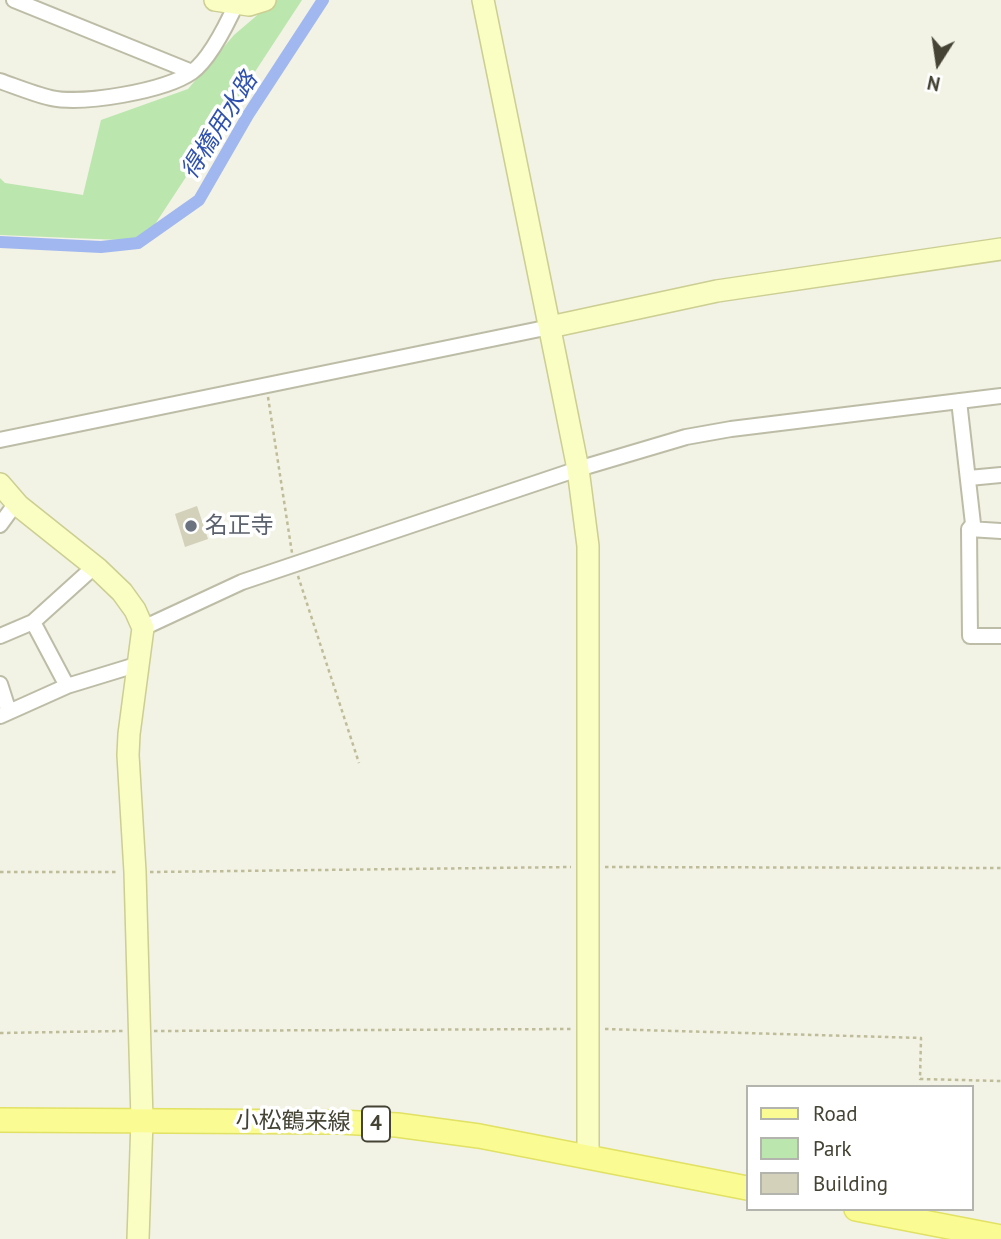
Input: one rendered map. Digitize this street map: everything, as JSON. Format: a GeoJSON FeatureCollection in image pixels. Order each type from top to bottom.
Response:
{"type":"FeatureCollection","features":[{"type":"Feature","properties":{"kind":"main road","name":"小松鶴来線"},"geometry":{"type":"LineString","coordinates":[[0,1119],[340,1122],[397,1125],[479,1136],[746,1188]]}},
{"type":"Feature","properties":{"kind":"main road"},"geometry":{"type":"LineString","coordinates":[[862,1211],[920,1230],[1001,1237]]}},
{"type":"Feature","properties":{"kind":"street"},"geometry":{"type":"LineString","coordinates":[[14,0],[192,72]]}},
{"type":"Feature","properties":{"kind":"street"},"geometry":{"type":"LineString","coordinates":[[215,0],[249,5],[265,0]]}},
{"type":"Feature","properties":{"kind":"street"},"geometry":{"type":"LineString","coordinates":[[483,0],[578,469],[588,545],[588,1157]]}},
{"type":"Feature","properties":{"kind":"street"},"geometry":{"type":"LineString","coordinates":[[0,81],[53,99],[86,99],[132,93],[173,80],[192,72],[219,36],[237,2]]}},
{"type":"Feature","properties":{"kind":"street"},"geometry":{"type":"LineString","coordinates":[[0,440],[717,291],[1001,249]]}},
{"type":"Feature","properties":{"kind":"street"},"geometry":{"type":"LineString","coordinates":[[143,628],[242,582],[578,469],[698,435],[1001,396]]}},
{"type":"Feature","properties":{"kind":"street"},"geometry":{"type":"LineString","coordinates":[[959,401],[973,524],[970,529],[970,636],[1001,636]]}},
{"type":"Feature","properties":{"kind":"street"},"geometry":{"type":"LineString","coordinates":[[969,478],[1001,475]]}},
{"type":"Feature","properties":{"kind":"street"},"geometry":{"type":"LineString","coordinates":[[0,484],[16,503],[95,566],[122,592],[135,610],[143,628],[128,745],[135,872],[142,1120],[138,1239]]}},
{"type":"Feature","properties":{"kind":"street"},"geometry":{"type":"LineString","coordinates":[[0,525],[16,503]]}},
{"type":"Feature","properties":{"kind":"street"},"geometry":{"type":"LineString","coordinates":[[970,529],[1001,531]]}},
{"type":"Feature","properties":{"kind":"street"},"geometry":{"type":"LineString","coordinates":[[0,636],[33,622],[95,566]]}},
{"type":"Feature","properties":{"kind":"street"},"geometry":{"type":"LineString","coordinates":[[33,622],[67,685]]}},
{"type":"Feature","properties":{"kind":"street"},"geometry":{"type":"LineString","coordinates":[[0,684],[5,714],[67,685],[139,664]]}},
{"type":"Feature","properties":{"kind":"path"},"geometry":{"type":"LineString","coordinates":[[266,386],[294,564],[359,763]]}},
{"type":"Feature","properties":{"kind":"path"},"geometry":{"type":"LineString","coordinates":[[0,872],[588,867],[1001,868]]}},
{"type":"Feature","properties":{"kind":"path"},"geometry":{"type":"LineString","coordinates":[[0,1033],[589,1029],[920,1038],[920,1079],[1001,1081]]}},
{"type":"Feature","properties":{"kind":"green space"},"geometry":{"type":"Polygon","coordinates":[[[275,0],[302,0],[144,241],[0,235],[0,178],[5,183],[83,195],[101,120],[188,89],[234,35],[275,0]]]}},
{"type":"Feature","properties":{"kind":"building","name":"名正寺"},"geometry":{"type":"Polygon","coordinates":[[[197,506],[208,539],[185,547],[175,514],[197,506]]]}},
{"type":"Feature","properties":{"kind":"waterway","name":"得橋用水路"},"geometry":{"type":"LineString","coordinates":[[0,242],[101,247],[138,243],[199,200],[248,115],[323,0]]}},
{"type":"Feature","properties":{"kind":"place","name":"名正寺"},"geometry":{"type":"Point","coordinates":[191,526]}}]}
